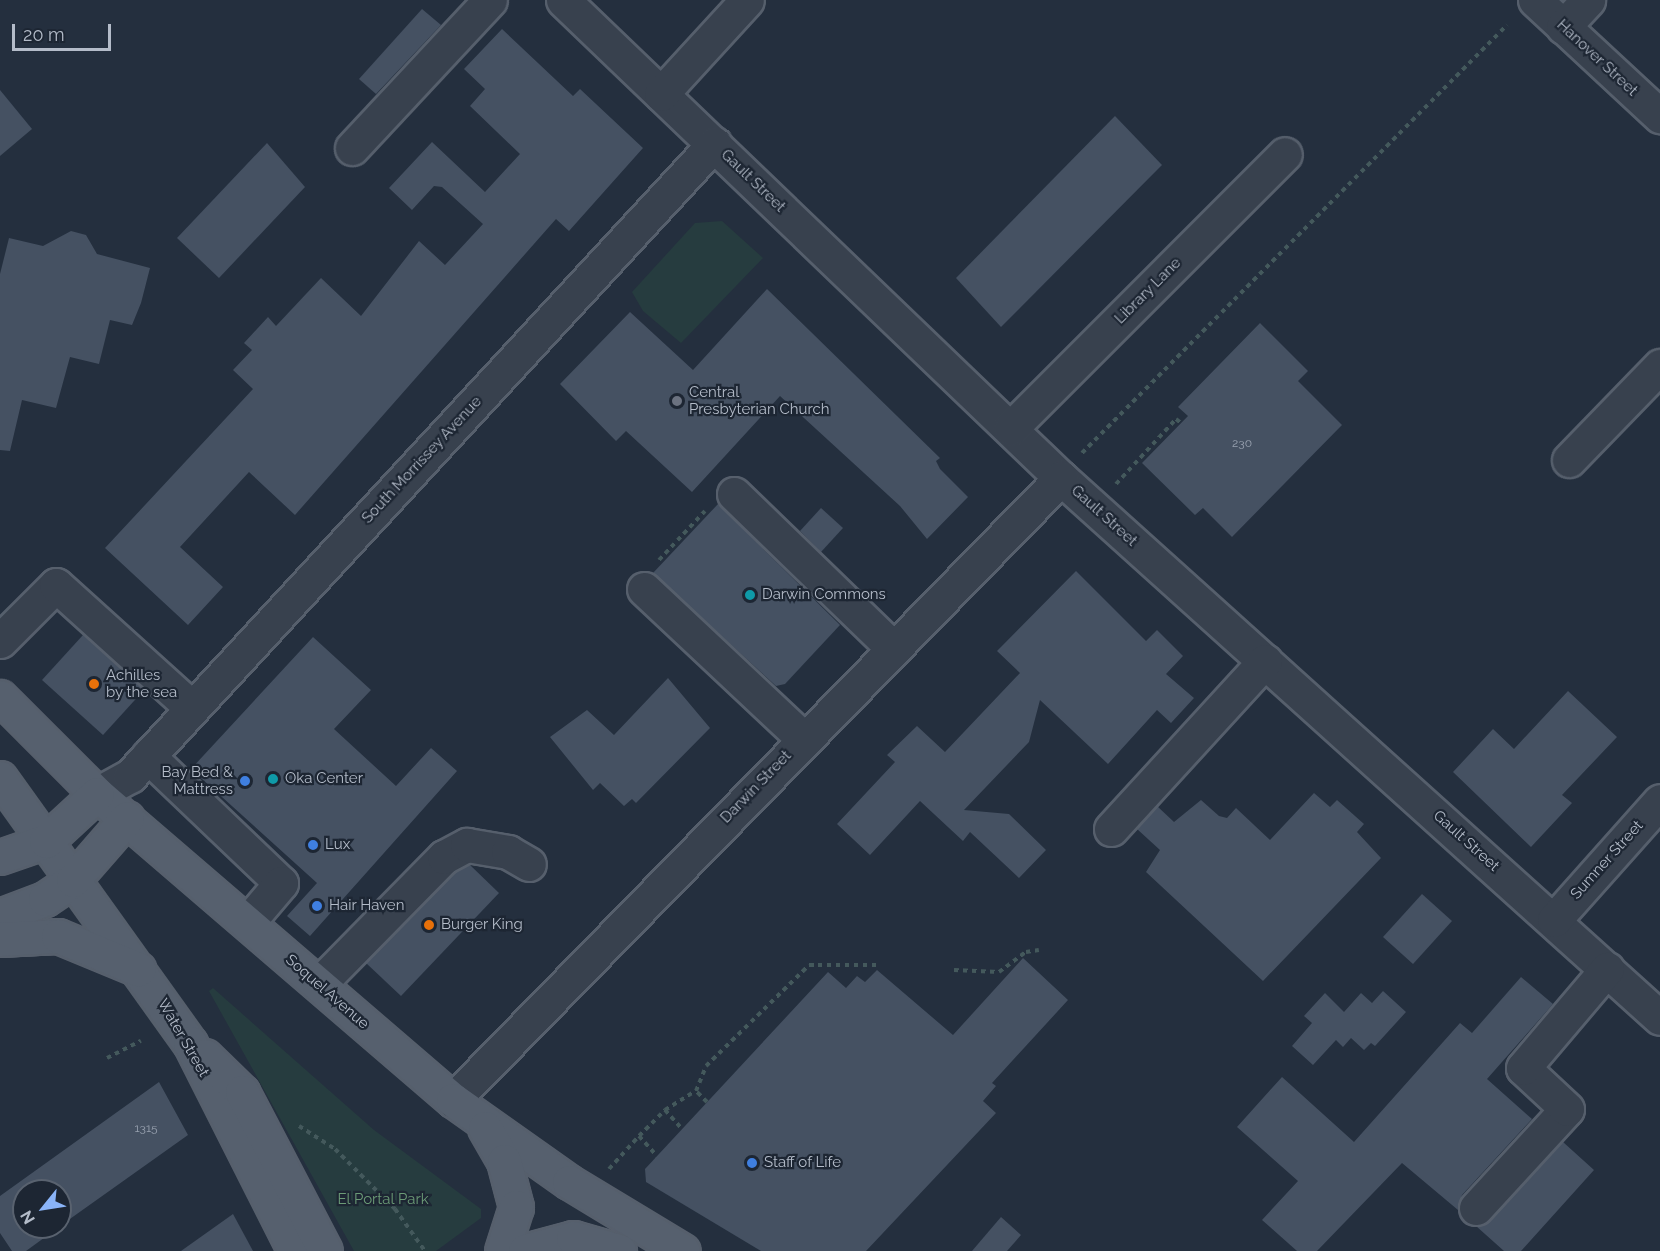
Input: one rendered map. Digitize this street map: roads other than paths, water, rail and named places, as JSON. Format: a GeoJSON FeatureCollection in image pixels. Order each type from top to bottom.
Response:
{"type":"FeatureCollection","features":[{"type":"Feature","properties":{"kind":"main road","name":"Soquel Avenue"},"geometry":{"type":"LineString","coordinates":[[0,697],[98,794],[480,1122],[683,1251]]}},
{"type":"Feature","properties":{"kind":"main road"},"geometry":{"type":"LineString","coordinates":[[0,778],[46,841]]}},
{"type":"Feature","properties":{"kind":"main road"},"geometry":{"type":"LineString","coordinates":[[0,857],[46,841],[98,794]]}},
{"type":"Feature","properties":{"kind":"main road"},"geometry":{"type":"LineString","coordinates":[[0,916],[45,899],[73,880],[127,818]]}},
{"type":"Feature","properties":{"kind":"main road","name":"Water Street"},"geometry":{"type":"LineString","coordinates":[[46,841],[142,971],[190,1043],[295,1251]]}},
{"type":"Feature","properties":{"kind":"main road"},"geometry":{"type":"LineString","coordinates":[[0,939],[58,936],[142,971]]}},
{"type":"Feature","properties":{"kind":"main road"},"geometry":{"type":"LineString","coordinates":[[190,1043],[242,1092],[325,1251]]}},
{"type":"Feature","properties":{"kind":"main road"},"geometry":{"type":"LineString","coordinates":[[480,1122],[504,1161],[516,1207],[502,1251]]}},
{"type":"Feature","properties":{"kind":"main road"},"geometry":{"type":"LineString","coordinates":[[525,1251],[573,1238],[620,1251]]}},
{"type":"Feature","properties":{"kind":"street"},"geometry":{"type":"LineString","coordinates":[[352,147],[490,0]]}},
{"type":"Feature","properties":{"kind":"street","name":"Gault Street"},"geometry":{"type":"LineString","coordinates":[[562,0],[1061,478],[1554,920],[1660,1018]]}},
{"type":"Feature","properties":{"kind":"street"},"geometry":{"type":"LineString","coordinates":[[661,94],[747,0]]}},
{"type":"Feature","properties":{"kind":"street","name":"Hanover Street"},"geometry":{"type":"LineString","coordinates":[[1535,0],[1660,116]]}},
{"type":"Feature","properties":{"kind":"street"},"geometry":{"type":"LineString","coordinates":[[1563,27],[1588,0]]}},
{"type":"Feature","properties":{"kind":"street","name":"South Morrissey Avenue"},"geometry":{"type":"LineString","coordinates":[[98,794],[139,766],[714,144]]}},
{"type":"Feature","properties":{"kind":"street","name":"Library Lane"},"geometry":{"type":"LineString","coordinates":[[1011,428],[1285,154]]}},
{"type":"Feature","properties":{"kind":"street"},"geometry":{"type":"LineString","coordinates":[[1569,460],[1660,366]]}},
{"type":"Feature","properties":{"kind":"street","name":"Darwin Street"},"geometry":{"type":"LineString","coordinates":[[453,1100],[1061,478]]}},
{"type":"Feature","properties":{"kind":"street"},"geometry":{"type":"LineString","coordinates":[[734,494],[893,648]]}},
{"type":"Feature","properties":{"kind":"street"},"geometry":{"type":"LineString","coordinates":[[0,641],[56,585],[192,708]]}},
{"type":"Feature","properties":{"kind":"street"},"geometry":{"type":"LineString","coordinates":[[644,590],[804,739]]}},
{"type":"Feature","properties":{"kind":"street"},"geometry":{"type":"LineString","coordinates":[[1111,829],[1265,661]]}},
{"type":"Feature","properties":{"kind":"street"},"geometry":{"type":"LineString","coordinates":[[127,818],[139,766],[281,883],[248,922]]}},
{"type":"Feature","properties":{"kind":"street","name":"Sumner Street"},"geometry":{"type":"LineString","coordinates":[[1554,920],[1660,801]]}},
{"type":"Feature","properties":{"kind":"street"},"geometry":{"type":"LineString","coordinates":[[319,984],[444,857],[467,844],[508,852],[529,864]]}},
{"type":"Feature","properties":{"kind":"street"},"geometry":{"type":"LineString","coordinates":[[1476,1208],[1567,1109],[1522,1068],[1607,969]]}},
{"type":"Feature","properties":{"kind":"place","name":"Central Presbyterian Church"},"geometry":{"type":"Point","coordinates":[677,401]}},
{"type":"Feature","properties":{"kind":"place","name":"Darwin Commons"},"geometry":{"type":"Point","coordinates":[750,595]}},
{"type":"Feature","properties":{"kind":"place","name":"Achilles by the sea"},"geometry":{"type":"Point","coordinates":[94,684]}},
{"type":"Feature","properties":{"kind":"place","name":"Oka Center"},"geometry":{"type":"Point","coordinates":[273,779]}},
{"type":"Feature","properties":{"kind":"place","name":"Bay Bed & Mattress"},"geometry":{"type":"Point","coordinates":[245,781]}},
{"type":"Feature","properties":{"kind":"place","name":"Lux"},"geometry":{"type":"Point","coordinates":[313,845]}},
{"type":"Feature","properties":{"kind":"place","name":"Hair Haven"},"geometry":{"type":"Point","coordinates":[317,906]}},
{"type":"Feature","properties":{"kind":"place","name":"Burger King"},"geometry":{"type":"Point","coordinates":[429,925]}},
{"type":"Feature","properties":{"kind":"place","name":"Staff of Life"},"geometry":{"type":"Point","coordinates":[752,1163]}},
{"type":"Feature","properties":{"kind":"park label","name":"El Portal Park"},"geometry":{"type":"Point","coordinates":[383,1200]}}]}
